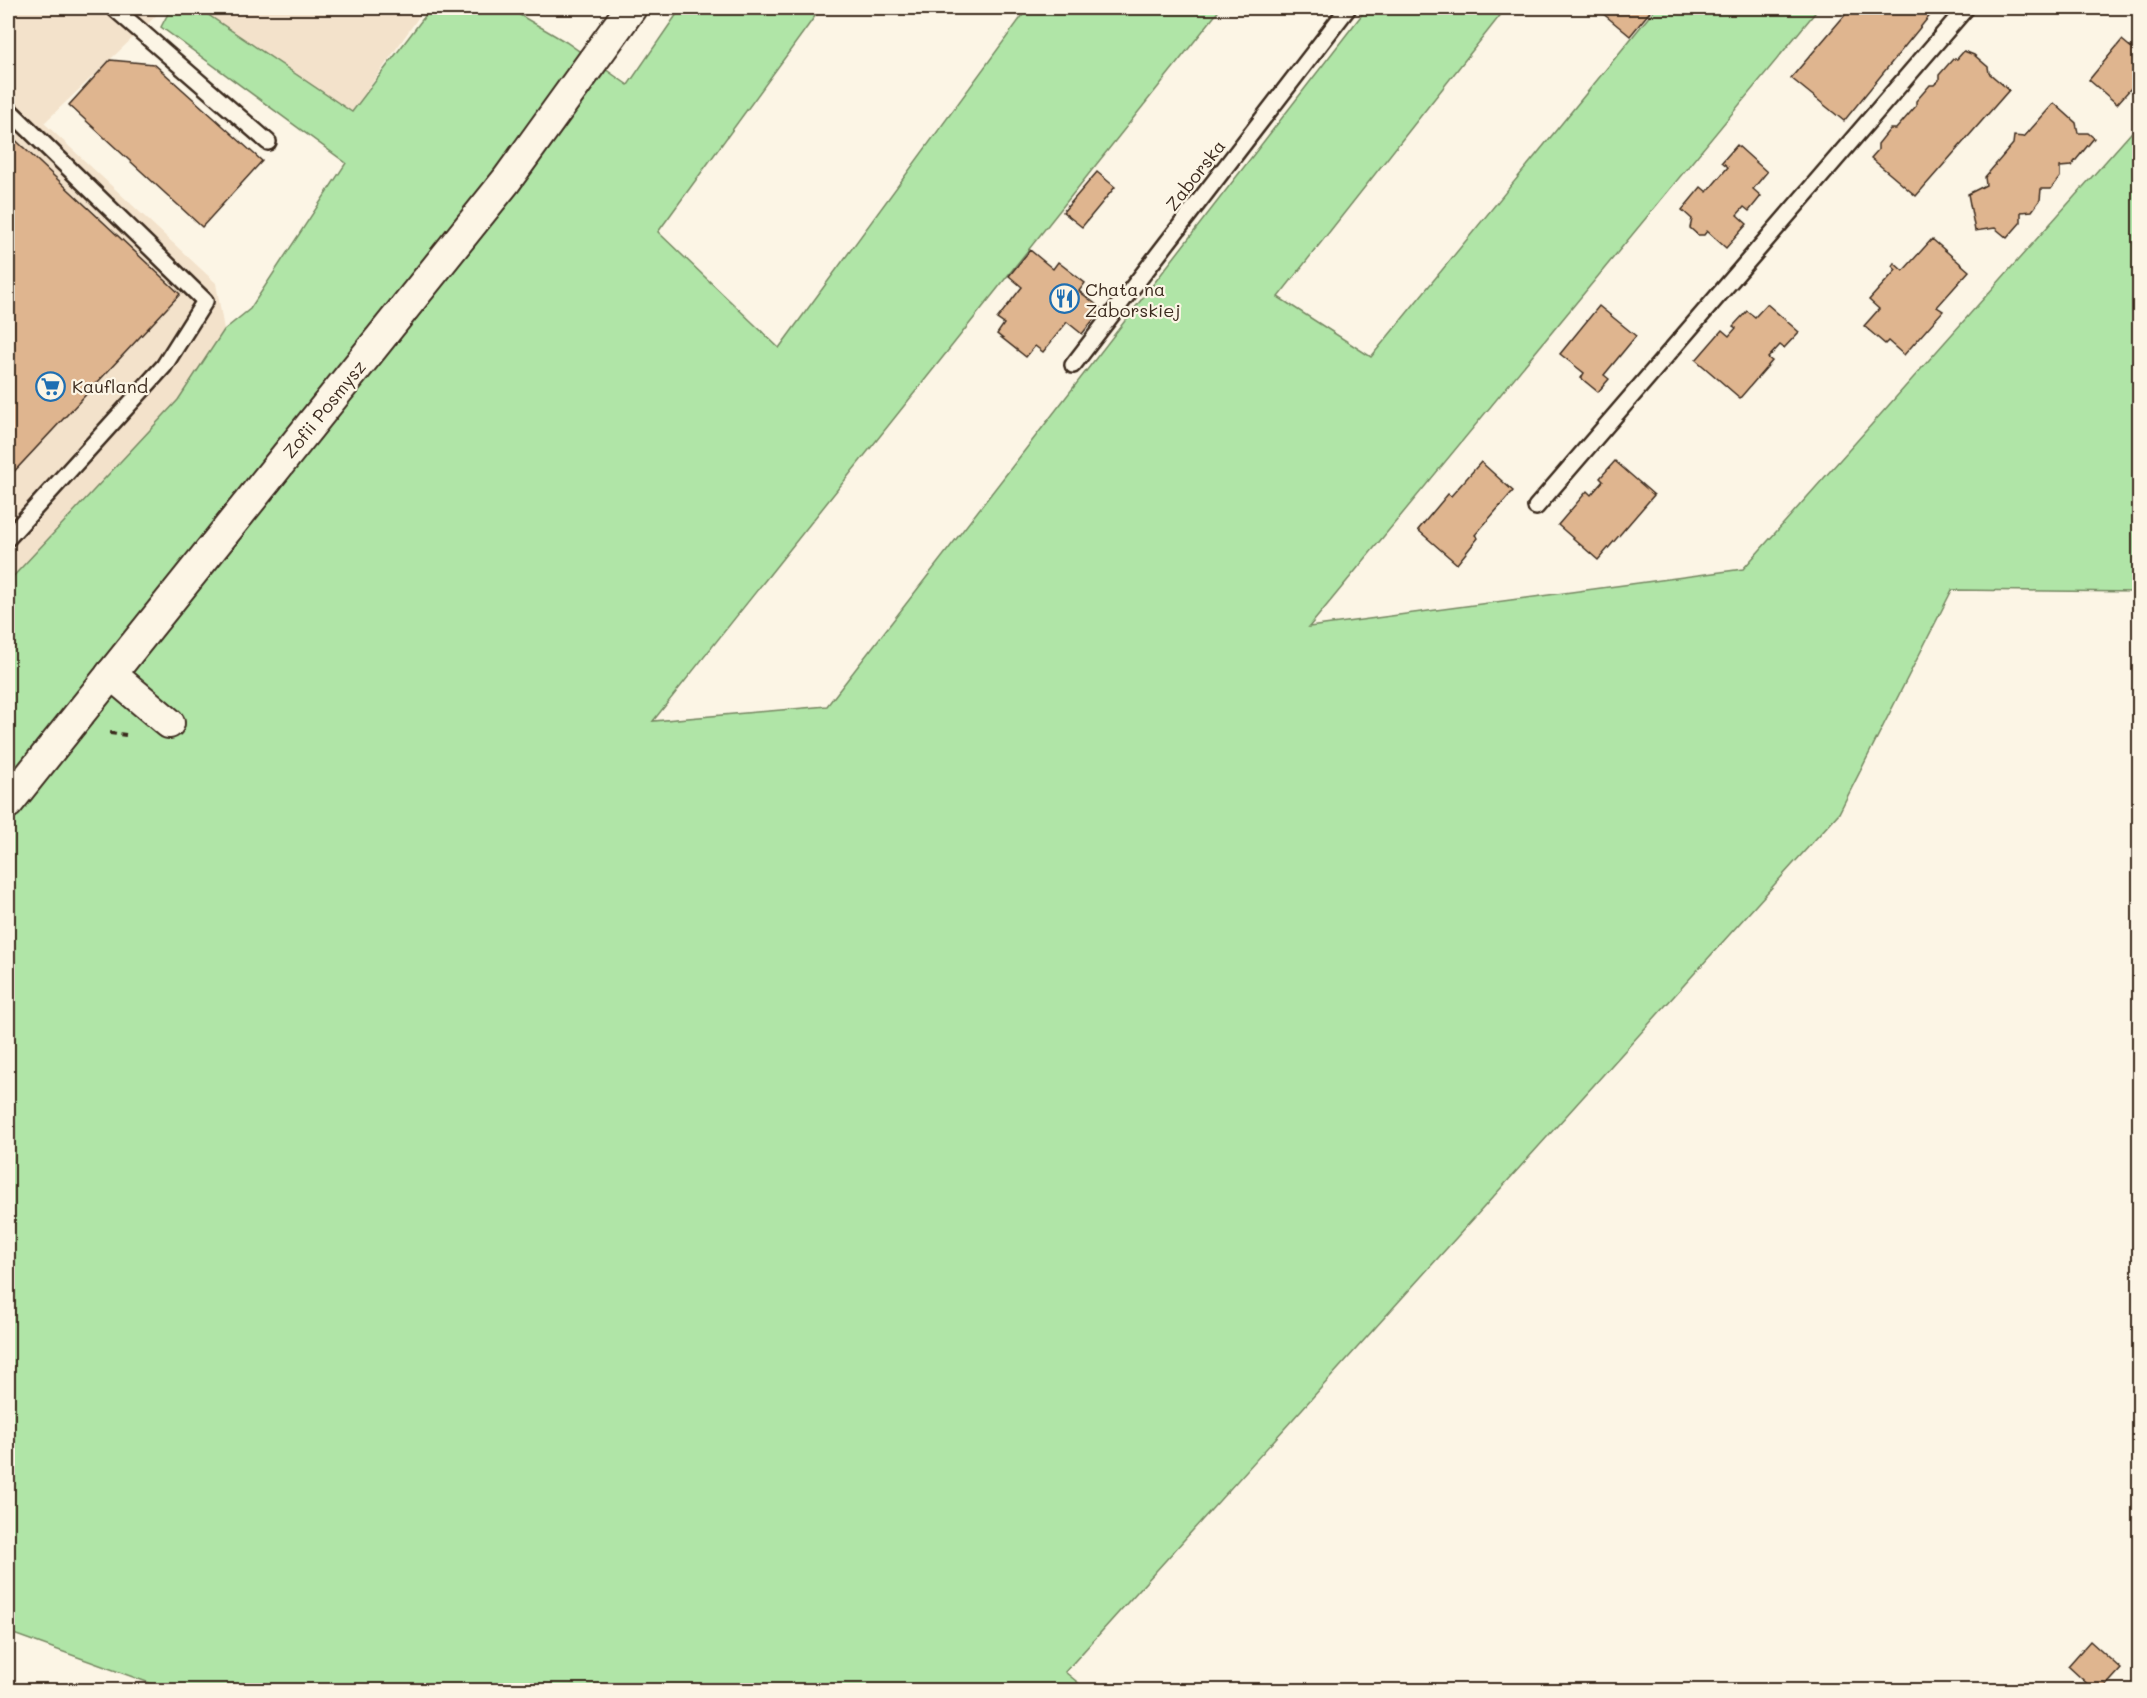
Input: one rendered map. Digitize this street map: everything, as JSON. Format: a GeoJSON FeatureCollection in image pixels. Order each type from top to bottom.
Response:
{"type":"FeatureCollection","features":[{"type":"Feature","properties":{"kind":"street","name":"Zofii Posmysz"},"geometry":{"type":"LineString","coordinates":[[8,803],[506,181],[631,8]]}},
{"type":"Feature","properties":{"kind":"street"},"geometry":{"type":"LineString","coordinates":[[111,674],[170,723]]}},
{"type":"Feature","properties":{"kind":"lane"},"geometry":{"type":"LineString","coordinates":[[114,8],[268,142]]}},
{"type":"Feature","properties":{"kind":"lane","name":"Zaborska"},"geometry":{"type":"LineString","coordinates":[[1073,365],[1348,8]]}},
{"type":"Feature","properties":{"kind":"lane"},"geometry":{"type":"LineString","coordinates":[[1536,507],[1965,8]]}},
{"type":"Feature","properties":{"kind":"lane"},"geometry":{"type":"LineString","coordinates":[[8,109],[205,301],[164,366],[8,538]]}},
{"type":"Feature","properties":{"kind":"shaded area"},"geometry":{"type":"Polygon","coordinates":[[[8,8],[164,8],[44,123],[216,283],[224,330],[178,400],[8,582],[8,8]]]}},
{"type":"Feature","properties":{"kind":"shaded area"},"geometry":{"type":"Polygon","coordinates":[[[198,8],[425,8],[352,112],[198,8]]]}},
{"type":"Feature","properties":{"kind":"green space"},"geometry":{"type":"Polygon","coordinates":[[[171,8],[198,8],[352,112],[431,8],[508,8],[566,42],[628,85],[681,8],[821,8],[658,232],[779,348],[1028,8],[1221,8],[653,721],[827,706],[1367,8],[1506,8],[1278,297],[1371,357],[1656,8],[1819,8],[1309,627],[1743,569],[2139,124],[2139,592],[1952,590],[1839,813],[1065,1672],[1087,1690],[169,1690],[8,1632],[8,582],[178,400],[224,330],[250,309],[346,163],[161,27],[171,8]]]}},
{"type":"Feature","properties":{"kind":"building"},"geometry":{"type":"Polygon","coordinates":[[[1604,8],[1653,8],[1630,36],[1601,12],[1604,8]]]}},
{"type":"Feature","properties":{"kind":"building"},"geometry":{"type":"Polygon","coordinates":[[[1851,8],[1936,8],[1844,121],[1791,78],[1851,8]]]}},
{"type":"Feature","properties":{"kind":"building"},"geometry":{"type":"Polygon","coordinates":[[[2122,40],[2140,55],[2140,78],[2117,104],[2089,80],[2122,40]]]}},
{"type":"Feature","properties":{"kind":"building"},"geometry":{"type":"Polygon","coordinates":[[[1964,51],[1974,55],[1988,67],[1989,73],[2009,90],[1916,196],[1871,158],[1878,150],[1878,144],[1890,129],[1896,129],[1916,106],[1916,101],[1930,85],[1934,85],[1939,80],[1939,75],[1953,59],[1957,59],[1964,51]]]}},
{"type":"Feature","properties":{"kind":"building"},"geometry":{"type":"Polygon","coordinates":[[[110,60],[154,64],[262,161],[202,227],[69,105],[110,60]]]}},
{"type":"Feature","properties":{"kind":"building"},"geometry":{"type":"Polygon","coordinates":[[[2054,103],[2076,123],[2078,133],[2088,133],[2094,138],[2071,166],[2060,167],[2060,177],[2051,189],[2041,189],[2040,200],[2032,211],[2021,212],[2021,222],[2007,238],[1995,228],[1975,231],[1968,194],[1986,185],[1985,177],[2013,144],[2014,136],[2024,137],[2054,103]]]}},
{"type":"Feature","properties":{"kind":"building","name":"Kaufland"},"geometry":{"type":"Polygon","coordinates":[[[8,133],[180,294],[8,478],[8,133]]]}},
{"type":"Feature","properties":{"kind":"building"},"geometry":{"type":"Polygon","coordinates":[[[1737,145],[1767,172],[1753,189],[1761,196],[1749,211],[1744,207],[1737,215],[1747,224],[1726,248],[1707,231],[1704,235],[1698,235],[1690,228],[1692,219],[1682,210],[1701,187],[1707,192],[1728,167],[1722,162],[1737,145]]]}},
{"type":"Feature","properties":{"kind":"building"},"geometry":{"type":"Polygon","coordinates":[[[1097,172],[1115,187],[1082,227],[1063,212],[1097,172]]]}},
{"type":"Feature","properties":{"kind":"building"},"geometry":{"type":"Polygon","coordinates":[[[1932,239],[1969,271],[1937,307],[1943,311],[1904,355],[1888,341],[1885,344],[1864,326],[1879,309],[1869,300],[1896,270],[1892,266],[1894,263],[1903,271],[1932,239]]]}},
{"type":"Feature","properties":{"kind":"building"},"geometry":{"type":"Polygon","coordinates":[[[1030,250],[1053,269],[1058,262],[1085,283],[1079,291],[1102,309],[1082,334],[1067,322],[1043,352],[1035,346],[1026,357],[997,334],[1004,324],[997,319],[1022,287],[1009,276],[1030,250]]]}},
{"type":"Feature","properties":{"kind":"building"},"geometry":{"type":"Polygon","coordinates":[[[1767,304],[1799,332],[1784,348],[1780,345],[1768,358],[1772,361],[1740,398],[1696,360],[1722,330],[1729,336],[1736,328],[1733,326],[1747,311],[1755,317],[1767,304]]]}},
{"type":"Feature","properties":{"kind":"building"},"geometry":{"type":"Polygon","coordinates":[[[1599,306],[1636,336],[1604,375],[1609,379],[1598,392],[1581,378],[1584,373],[1560,354],[1599,306]]]}},
{"type":"Feature","properties":{"kind":"building"},"geometry":{"type":"Polygon","coordinates":[[[1615,461],[1654,495],[1598,560],[1558,525],[1587,491],[1591,495],[1603,481],[1600,478],[1615,461]]]}},
{"type":"Feature","properties":{"kind":"building"},"geometry":{"type":"Polygon","coordinates":[[[1481,462],[1513,491],[1475,535],[1478,538],[1457,564],[1418,530],[1448,494],[1451,496],[1481,462]]]}},
{"type":"Feature","properties":{"kind":"building"},"geometry":{"type":"Polygon","coordinates":[[[2090,1641],[2121,1669],[2102,1690],[2094,1690],[2068,1666],[2090,1641]]]}},
{"type":"Feature","properties":{"kind":"place","name":"Chata na Zaborskiej"},"geometry":{"type":"Point","coordinates":[1064,299]}},
{"type":"Feature","properties":{"kind":"place","name":"Kaufland"},"geometry":{"type":"Point","coordinates":[51,386]}}]}
